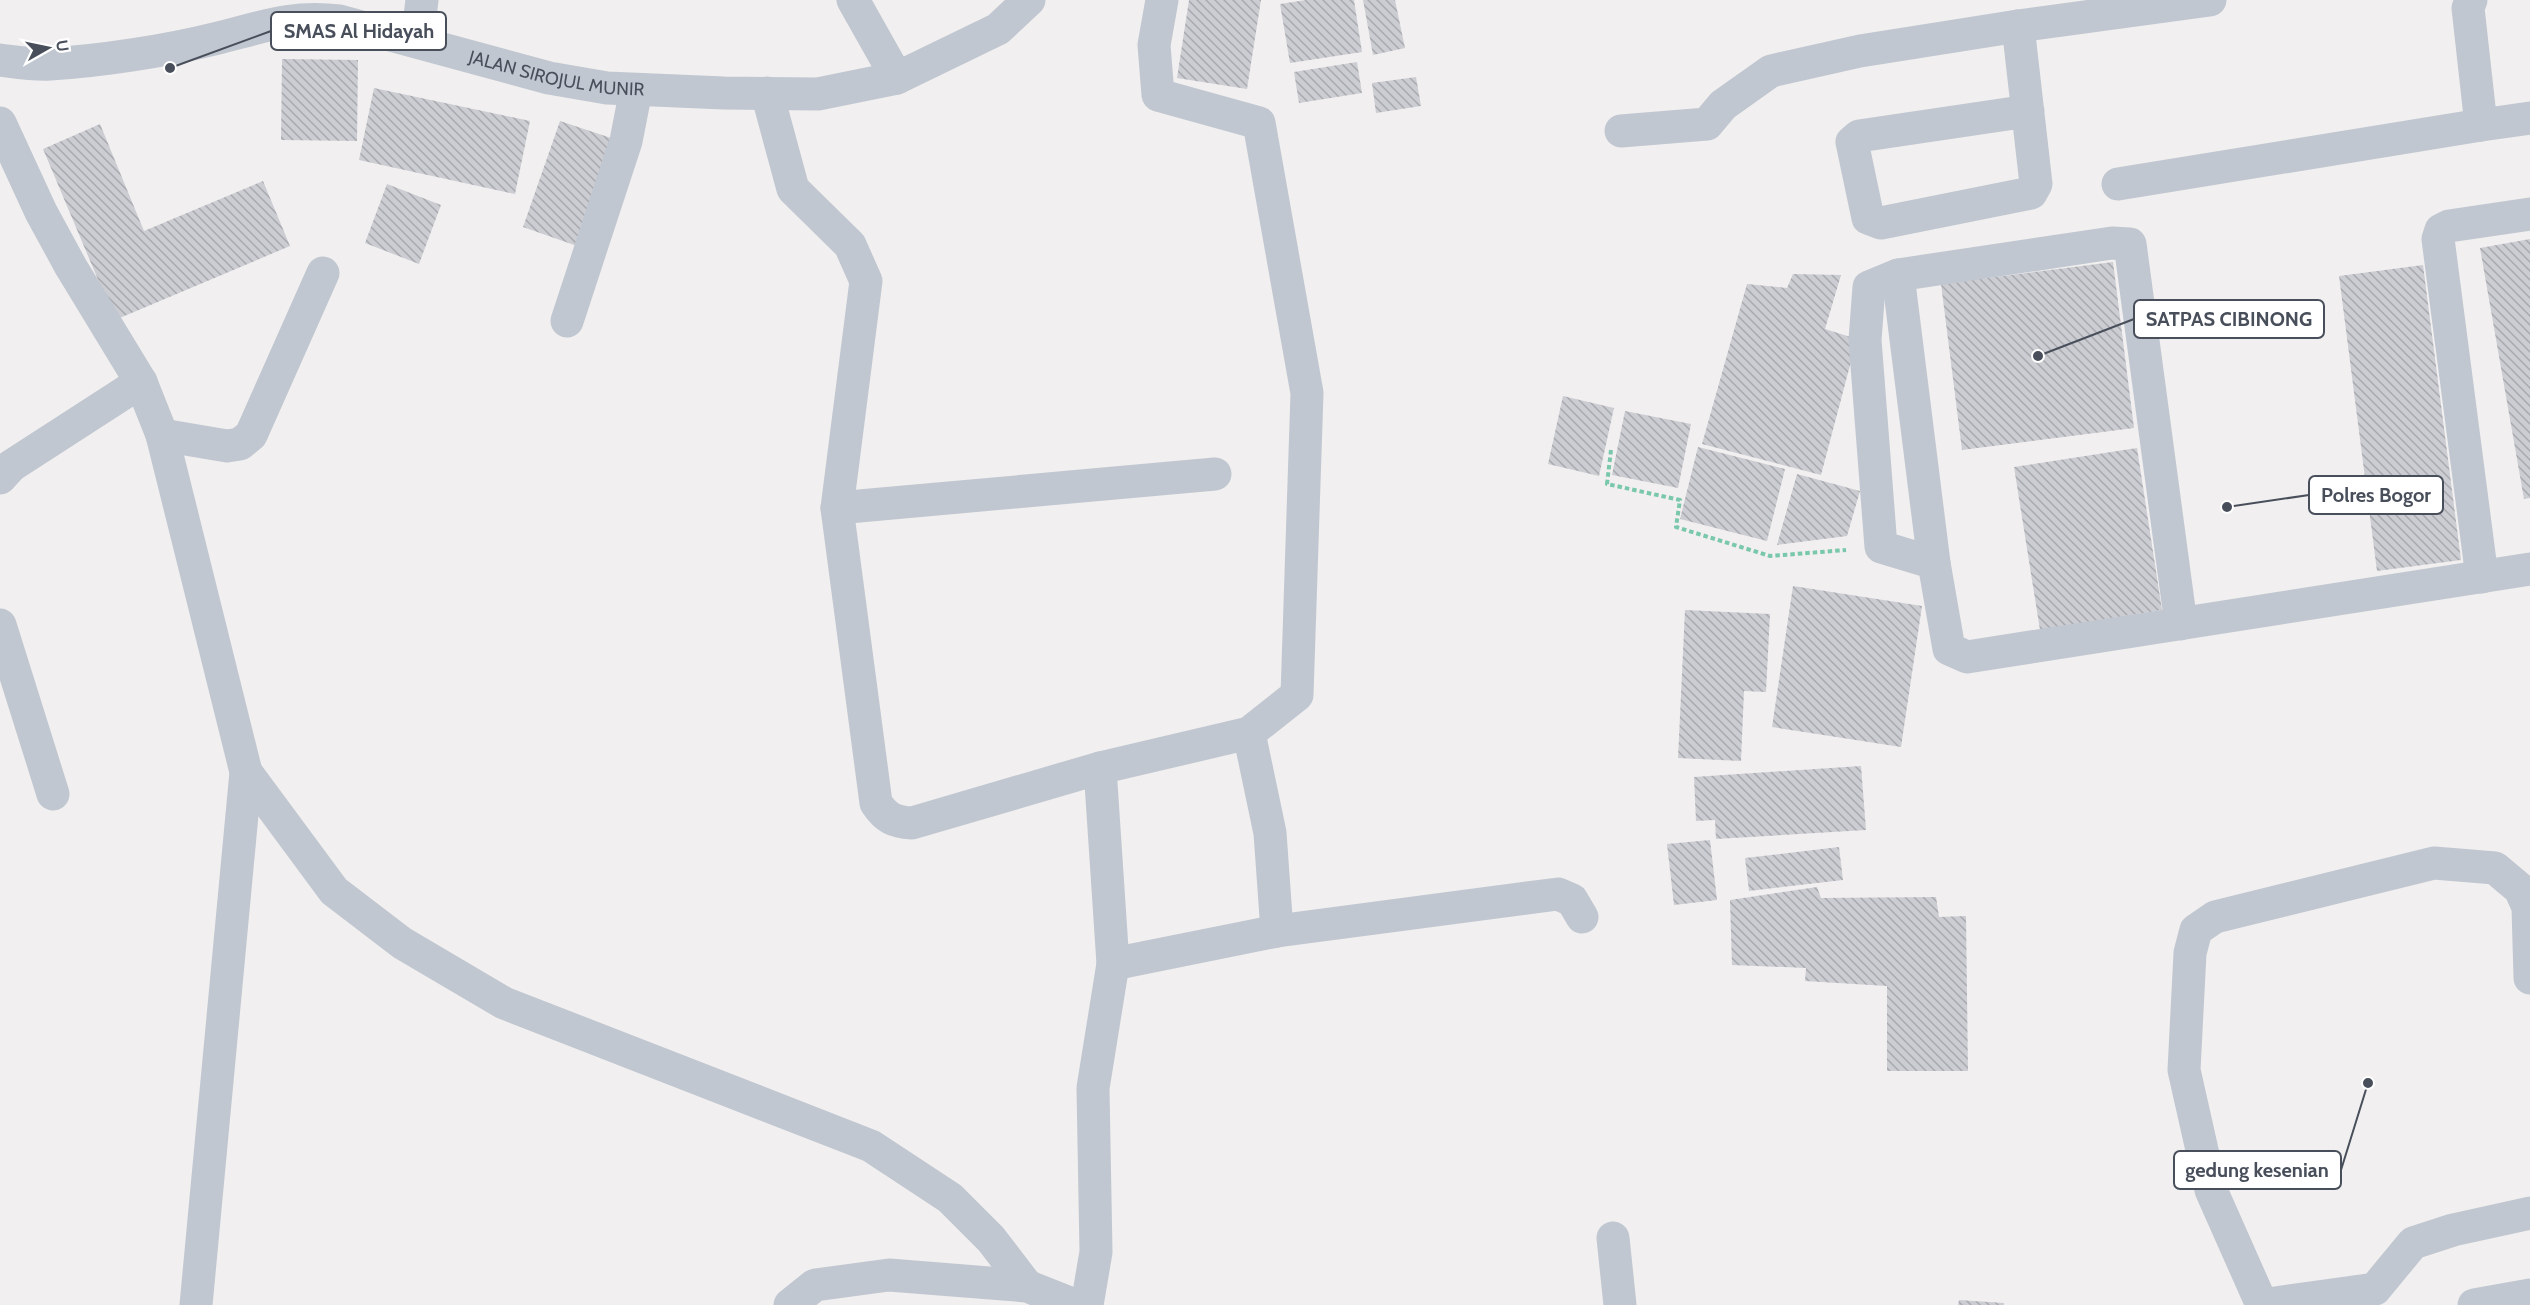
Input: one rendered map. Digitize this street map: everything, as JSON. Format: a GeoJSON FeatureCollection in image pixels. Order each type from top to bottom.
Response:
{"type":"FeatureCollection","features":[{"type":"Feature","properties":{"kind":"street"},"geometry":{"type":"LineString","coordinates":[[417,41],[422,0]]}},
{"type":"Feature","properties":{"kind":"street"},"geometry":{"type":"LineString","coordinates":[[853,0],[897,78]]}},
{"type":"Feature","properties":{"kind":"street","name":"JALAN SIROJUL MUNIR"},"geometry":{"type":"LineString","coordinates":[[0,60],[49,64],[129,54],[214,39],[258,27],[315,18],[339,21],[549,78],[607,88],[818,94],[897,78],[998,29],[1029,0]]}},
{"type":"Feature","properties":{"kind":"street"},"geometry":{"type":"LineString","coordinates":[[767,93],[793,189],[850,246],[866,281],[837,508],[876,803],[883,814],[891,820],[912,823],[1100,768],[1249,733],[1297,695],[1307,393],[1259,123],[1158,95],[1154,45],[1162,0]]}},
{"type":"Feature","properties":{"kind":"street"},"geometry":{"type":"LineString","coordinates":[[1620,131],[1707,124],[1723,105],[1771,71],[1860,51],[2018,26],[2210,0]]}},
{"type":"Feature","properties":{"kind":"street"},"geometry":{"type":"LineString","coordinates":[[2471,0],[2468,8],[2481,125]]}},
{"type":"Feature","properties":{"kind":"street"},"geometry":{"type":"LineString","coordinates":[[2018,26],[2028,111],[2036,184],[2031,193],[1881,223],[1868,218],[1852,142],[1859,136],[2028,111]]}},
{"type":"Feature","properties":{"kind":"street"},"geometry":{"type":"LineString","coordinates":[[567,321],[626,141],[636,90]]}},
{"type":"Feature","properties":{"kind":"street"},"geometry":{"type":"LineString","coordinates":[[2118,184],[2530,118]]}},
{"type":"Feature","properties":{"kind":"street"},"geometry":{"type":"LineString","coordinates":[[0,123],[41,212],[70,267],[141,382],[162,435],[246,772],[196,1305]]}},
{"type":"Feature","properties":{"kind":"street"},"geometry":{"type":"LineString","coordinates":[[2482,577],[2438,238],[2441,230],[2449,226],[2530,214]]}},
{"type":"Feature","properties":{"kind":"street"},"geometry":{"type":"LineString","coordinates":[[1934,563],[1881,547],[1865,340],[1869,287],[1898,275],[2112,243],[2130,244],[2181,624]]}},
{"type":"Feature","properties":{"kind":"street"},"geometry":{"type":"LineString","coordinates":[[162,435],[227,446],[240,444],[251,435],[323,273]]}},
{"type":"Feature","properties":{"kind":"street"},"geometry":{"type":"LineString","coordinates":[[1898,275],[1934,563],[1949,649],[1967,657],[2530,569]]}},
{"type":"Feature","properties":{"kind":"street"},"geometry":{"type":"LineString","coordinates":[[0,478],[11,466],[141,382]]}},
{"type":"Feature","properties":{"kind":"street"},"geometry":{"type":"LineString","coordinates":[[837,508],[1215,474]]}},
{"type":"Feature","properties":{"kind":"street"},"geometry":{"type":"LineString","coordinates":[[0,625],[11,705],[52,794]]}},
{"type":"Feature","properties":{"kind":"street"},"geometry":{"type":"LineString","coordinates":[[1249,733],[1270,833],[1277,931]]}},
{"type":"Feature","properties":{"kind":"street"},"geometry":{"type":"LineString","coordinates":[[1087,1305],[1096,1252],[1094,1088],[1113,964],[1100,768]]}},
{"type":"Feature","properties":{"kind":"street"},"geometry":{"type":"LineString","coordinates":[[246,772],[334,891],[402,943],[504,1004],[871,1146],[950,1198],[992,1239],[1027,1286]]}},
{"type":"Feature","properties":{"kind":"street"},"geometry":{"type":"LineString","coordinates":[[2530,978],[2529,907],[2520,889],[2495,868],[2434,862],[2215,917],[2196,930],[2190,953],[2184,1070],[2211,1190],[2262,1305],[2375,1297],[2413,1243],[2453,1230],[2530,1213]]}},
{"type":"Feature","properties":{"kind":"street"},"geometry":{"type":"LineString","coordinates":[[1113,964],[1277,931],[1558,894],[1572,900],[1582,916]]}},
{"type":"Feature","properties":{"kind":"street"},"geometry":{"type":"LineString","coordinates":[[1613,1238],[1620,1305]]}},
{"type":"Feature","properties":{"kind":"street"},"geometry":{"type":"LineString","coordinates":[[790,1305],[815,1285],[889,1275],[1027,1286],[1075,1305]]}},
{"type":"Feature","properties":{"kind":"street"},"geometry":{"type":"LineString","coordinates":[[2474,1305],[2530,1295]]}},
{"type":"Feature","properties":{"kind":"path"},"geometry":{"type":"LineString","coordinates":[[1611,450],[1606,483],[1680,500],[1676,526],[1770,556],[1881,547]]}},
{"type":"Feature","properties":{"kind":"building"},"geometry":{"type":"Polygon","coordinates":[[[1189,0],[1261,0],[1247,89],[1177,78],[1189,0]]]}},
{"type":"Feature","properties":{"kind":"building"},"geometry":{"type":"Polygon","coordinates":[[[1306,0],[1354,0],[1362,52],[1290,63],[1280,4],[1306,0]]]}},
{"type":"Feature","properties":{"kind":"building"},"geometry":{"type":"Polygon","coordinates":[[[1363,0],[1395,0],[1405,48],[1373,55],[1363,0]]]}},
{"type":"Feature","properties":{"kind":"building"},"geometry":{"type":"Polygon","coordinates":[[[282,59],[358,60],[357,141],[281,140],[282,59]]]}},
{"type":"Feature","properties":{"kind":"building"},"geometry":{"type":"Polygon","coordinates":[[[1357,62],[1362,93],[1299,103],[1294,72],[1357,62]]]}},
{"type":"Feature","properties":{"kind":"building"},"geometry":{"type":"Polygon","coordinates":[[[1416,77],[1421,106],[1376,113],[1372,83],[1416,77]]]}},
{"type":"Feature","properties":{"kind":"building"},"geometry":{"type":"Polygon","coordinates":[[[374,88],[530,121],[515,194],[359,160],[374,88]]]}},
{"type":"Feature","properties":{"kind":"building"},"geometry":{"type":"Polygon","coordinates":[[[560,121],[614,139],[577,246],[523,227],[560,121]]]}},
{"type":"Feature","properties":{"kind":"building"},"geometry":{"type":"Polygon","coordinates":[[[100,124],[144,231],[263,181],[290,246],[115,320],[43,149],[100,124]]]}},
{"type":"Feature","properties":{"kind":"building"},"geometry":{"type":"Polygon","coordinates":[[[387,184],[441,205],[419,264],[365,243],[387,184]]]}},
{"type":"Feature","properties":{"kind":"building"},"geometry":{"type":"Polygon","coordinates":[[[2530,239],[2530,498],[2524,499],[2480,248],[2530,239]]]}},
{"type":"Feature","properties":{"kind":"building"},"geometry":{"type":"Polygon","coordinates":[[[2113,262],[2134,428],[1962,450],[1941,284],[2113,262]]]}},
{"type":"Feature","properties":{"kind":"building"},"geometry":{"type":"Polygon","coordinates":[[[2423,265],[2461,560],[2377,571],[2339,276],[2423,265]]]}},
{"type":"Feature","properties":{"kind":"building"},"geometry":{"type":"Polygon","coordinates":[[[1793,274],[1841,275],[1825,329],[1857,339],[1821,475],[1702,444],[1747,284],[1787,288],[1793,274]]]}},
{"type":"Feature","properties":{"kind":"building"},"geometry":{"type":"Polygon","coordinates":[[[1563,396],[1614,408],[1599,476],[1548,464],[1563,396]]]}},
{"type":"Feature","properties":{"kind":"building"},"geometry":{"type":"Polygon","coordinates":[[[1625,411],[1691,424],[1678,488],[1612,475],[1625,411]]]}},
{"type":"Feature","properties":{"kind":"building"},"geometry":{"type":"Polygon","coordinates":[[[1698,447],[1785,469],[1767,541],[1680,519],[1698,447]]]}},
{"type":"Feature","properties":{"kind":"building"},"geometry":{"type":"Polygon","coordinates":[[[2137,448],[2162,610],[2040,630],[2014,467],[2137,448]]]}},
{"type":"Feature","properties":{"kind":"building"},"geometry":{"type":"Polygon","coordinates":[[[1797,474],[1860,491],[1847,536],[1777,545],[1797,474]]]}},
{"type":"Feature","properties":{"kind":"building"},"geometry":{"type":"Polygon","coordinates":[[[1793,586],[1922,606],[1901,747],[1772,727],[1793,586]]]}},
{"type":"Feature","properties":{"kind":"building"},"geometry":{"type":"Polygon","coordinates":[[[1685,610],[1770,614],[1766,692],[1744,691],[1741,761],[1678,758],[1685,610]]]}},
{"type":"Feature","properties":{"kind":"building"},"geometry":{"type":"Polygon","coordinates":[[[1861,766],[1866,830],[1716,839],[1715,820],[1696,821],[1694,777],[1861,766]]]}},
{"type":"Feature","properties":{"kind":"building"},"geometry":{"type":"Polygon","coordinates":[[[1710,840],[1717,900],[1674,905],[1667,844],[1710,840]]]}},
{"type":"Feature","properties":{"kind":"building"},"geometry":{"type":"Polygon","coordinates":[[[1839,847],[1843,880],[1749,891],[1745,858],[1839,847]]]}},
{"type":"Feature","properties":{"kind":"building"},"geometry":{"type":"Polygon","coordinates":[[[1817,887],[1821,898],[1936,897],[1939,917],[1966,916],[1968,1071],[1887,1071],[1887,986],[1805,981],[1806,968],[1732,965],[1730,900],[1817,887]]]}},
{"type":"Feature","properties":{"kind":"building"},"geometry":{"type":"Polygon","coordinates":[[[1959,1300],[2004,1303],[2004,1305],[1958,1305],[1959,1300]]]}},
{"type":"Feature","properties":{"kind":"place","name":"SMAS Al Hidayah"},"geometry":{"type":"Point","coordinates":[170,68]}},
{"type":"Feature","properties":{"kind":"place","name":"SATPAS CIBINONG"},"geometry":{"type":"Point","coordinates":[2038,356]}},
{"type":"Feature","properties":{"kind":"place","name":"Polres Bogor"},"geometry":{"type":"Point","coordinates":[2227,507]}},
{"type":"Feature","properties":{"kind":"place","name":"gedung kesenian"},"geometry":{"type":"Point","coordinates":[2368,1083]}}]}
